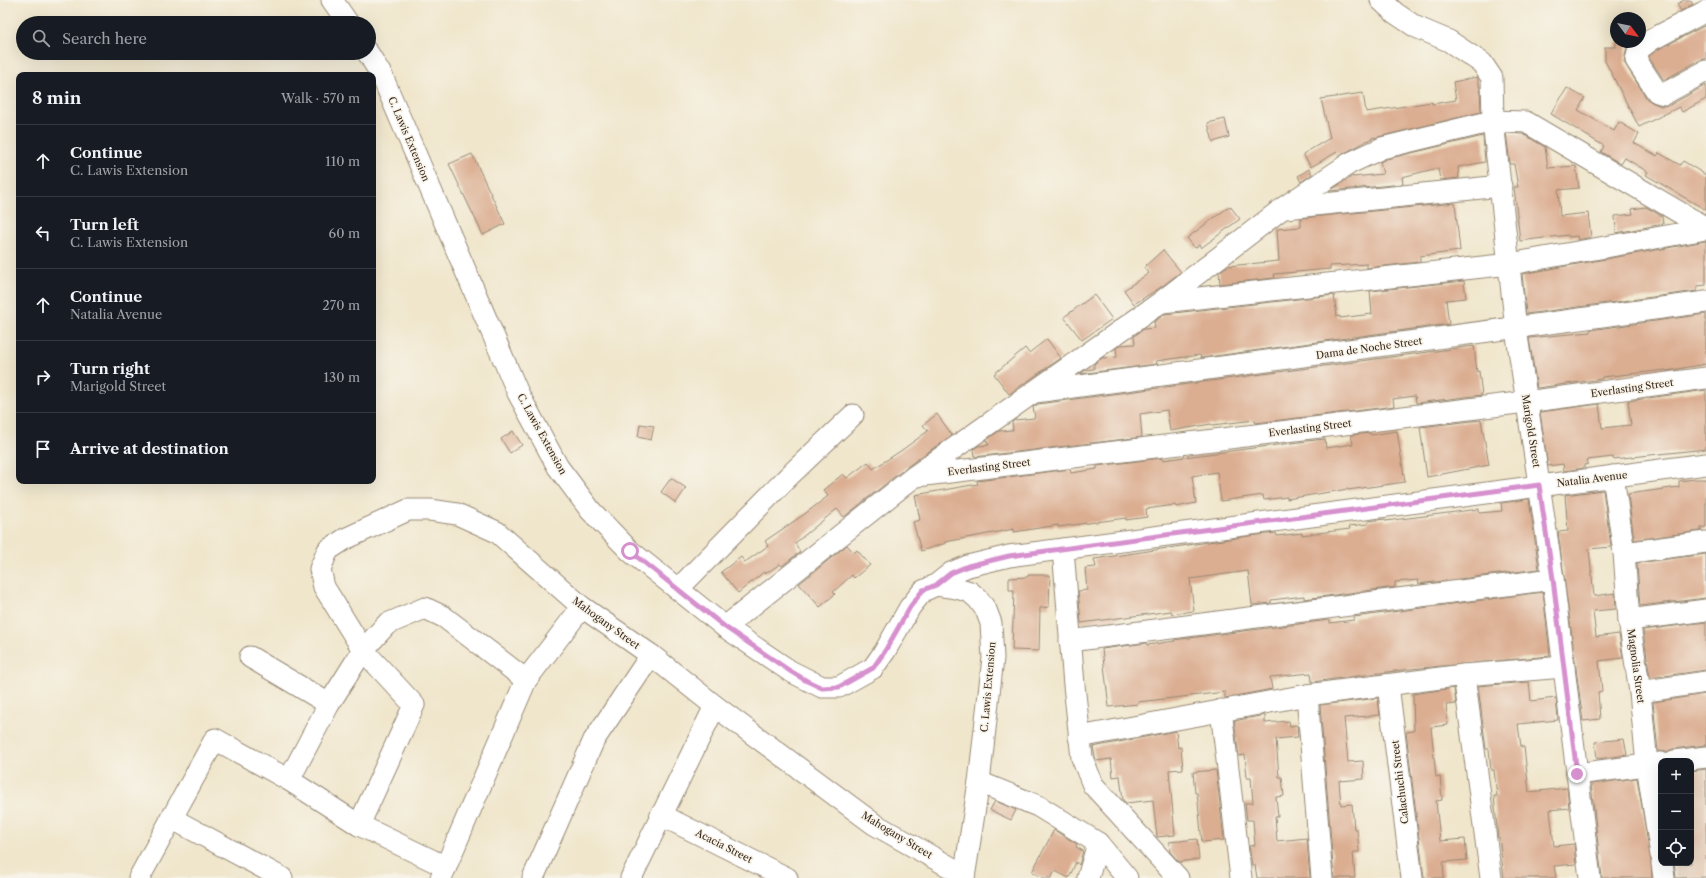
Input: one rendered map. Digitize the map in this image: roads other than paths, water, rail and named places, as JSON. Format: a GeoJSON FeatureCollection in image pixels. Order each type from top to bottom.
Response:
{"type":"FeatureCollection","features":[{"type":"Feature","properties":{"kind":"street"},"geometry":{"type":"LineString","coordinates":[[332,0],[343,16]]}},
{"type":"Feature","properties":{"kind":"street","name":"Marigold Street"},"geometry":{"type":"LineString","coordinates":[[1382,0],[1395,14],[1416,27],[1449,41],[1482,63],[1492,78],[1493,121],[1516,329],[1553,579],[1590,878]]}},
{"type":"Feature","properties":{"kind":"street"},"geometry":{"type":"LineString","coordinates":[[1706,11],[1651,40],[1639,49],[1636,60],[1658,92],[1664,94],[1706,71]]}},
{"type":"Feature","properties":{"kind":"street","name":"C. Lawis Extension"},"geometry":{"type":"LineString","coordinates":[[372,60],[382,76],[518,393],[558,467],[591,511],[630,551],[725,627],[807,681],[822,688],[839,687],[873,668],[885,651],[910,607],[923,590],[936,585],[957,588],[970,592],[978,599],[986,610],[991,623],[993,658],[979,782],[964,876]]}},
{"type":"Feature","properties":{"kind":"street"},"geometry":{"type":"LineString","coordinates":[[725,627],[915,476],[1161,302],[1283,208],[1350,163],[1382,148],[1493,121],[1526,122],[1706,228]]}},
{"type":"Feature","properties":{"kind":"street"},"geometry":{"type":"LineString","coordinates":[[1283,208],[1500,186]]}},
{"type":"Feature","properties":{"kind":"street"},"geometry":{"type":"LineString","coordinates":[[1161,302],[1510,264],[1706,228]]}},
{"type":"Feature","properties":{"kind":"street","name":"Dama de Noche Street"},"geometry":{"type":"LineString","coordinates":[[1032,393],[1516,329],[1706,302]]}},
{"type":"Feature","properties":{"kind":"street","name":"Everlasting Street"},"geometry":{"type":"LineString","coordinates":[[915,476],[1526,402],[1706,378]]}},
{"type":"Feature","properties":{"kind":"street"},"geometry":{"type":"LineString","coordinates":[[678,589],[789,476],[853,415]]}},
{"type":"Feature","properties":{"kind":"street","name":"Natalia Avenue"},"geometry":{"type":"LineString","coordinates":[[936,585],[951,573],[968,566],[1009,556],[1706,464]]}},
{"type":"Feature","properties":{"kind":"street","name":"Magnolia Street"},"geometry":{"type":"LineString","coordinates":[[1613,476],[1624,553],[1629,620],[1640,692],[1654,764],[1659,830]]}},
{"type":"Feature","properties":{"kind":"street","name":"Mahogany Street"},"geometry":{"type":"LineString","coordinates":[[360,825],[414,705],[363,650],[324,587],[320,569],[328,550],[346,539],[408,510],[430,510],[457,514],[497,532],[582,607],[651,655],[715,706],[874,824],[964,876]]}},
{"type":"Feature","properties":{"kind":"street"},"geometry":{"type":"LineString","coordinates":[[1624,553],[1706,542]]}},
{"type":"Feature","properties":{"kind":"street"},"geometry":{"type":"LineString","coordinates":[[1063,549],[1070,641],[1082,758],[1094,785],[1178,878]]}},
{"type":"Feature","properties":{"kind":"street"},"geometry":{"type":"LineString","coordinates":[[1070,641],[1553,579]]}},
{"type":"Feature","properties":{"kind":"street"},"geometry":{"type":"LineString","coordinates":[[139,878],[215,739],[289,780],[360,825],[443,872],[526,680],[582,607]]}},
{"type":"Feature","properties":{"kind":"street"},"geometry":{"type":"LineString","coordinates":[[289,780],[329,704],[363,650],[387,624],[425,608],[444,617],[526,680]]}},
{"type":"Feature","properties":{"kind":"street"},"geometry":{"type":"LineString","coordinates":[[1629,620],[1706,610]]}},
{"type":"Feature","properties":{"kind":"street"},"geometry":{"type":"LineString","coordinates":[[533,878],[594,740],[651,655]]}},
{"type":"Feature","properties":{"kind":"street"},"geometry":{"type":"LineString","coordinates":[[250,657],[329,704]]}},
{"type":"Feature","properties":{"kind":"street"},"geometry":{"type":"LineString","coordinates":[[1079,736],[1307,695],[1464,675],[1564,667]]}},
{"type":"Feature","properties":{"kind":"street"},"geometry":{"type":"LineString","coordinates":[[1464,675],[1491,878]]}},
{"type":"Feature","properties":{"kind":"street"},"geometry":{"type":"LineString","coordinates":[[1640,692],[1706,682]]}},
{"type":"Feature","properties":{"kind":"street","name":"Calachuchi Street"},"geometry":{"type":"LineString","coordinates":[[1388,685],[1412,878]]}},
{"type":"Feature","properties":{"kind":"street"},"geometry":{"type":"LineString","coordinates":[[1307,695],[1322,878]]}},
{"type":"Feature","properties":{"kind":"street"},"geometry":{"type":"LineString","coordinates":[[631,878],[715,706]]}},
{"type":"Feature","properties":{"kind":"street"},"geometry":{"type":"LineString","coordinates":[[1221,710],[1241,878]]}},
{"type":"Feature","properties":{"kind":"street"},"geometry":{"type":"LineString","coordinates":[[1694,758],[1706,757]]}},
{"type":"Feature","properties":{"kind":"street"},"geometry":{"type":"LineString","coordinates":[[1577,774],[1654,764]]}},
{"type":"Feature","properties":{"kind":"street"},"geometry":{"type":"LineString","coordinates":[[979,782],[1038,806],[1098,843],[1127,878]]}},
{"type":"Feature","properties":{"kind":"street","name":"Acacia Street"},"geometry":{"type":"LineString","coordinates":[[661,815],[787,878]]}},
{"type":"Feature","properties":{"kind":"street"},"geometry":{"type":"LineString","coordinates":[[171,818],[282,878]]}},
{"type":"Feature","properties":{"kind":"street"},"geometry":{"type":"LineString","coordinates":[[1088,878],[1098,843]]}},
{"type":"Feature","properties":{"kind":"street"},"geometry":{"type":"LineString","coordinates":[[1662,866],[1664,878]]}}]}
